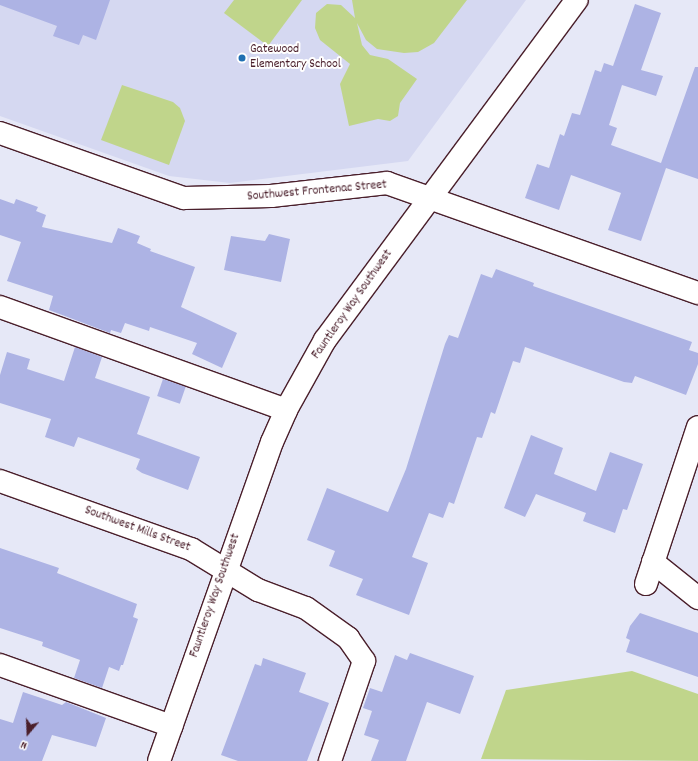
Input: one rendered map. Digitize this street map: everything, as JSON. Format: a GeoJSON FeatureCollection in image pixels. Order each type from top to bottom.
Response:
{"type":"FeatureCollection","features":[{"type":"Feature","properties":{"kind":"street","name":"Fauntleroy Way Southwest"},"geometry":{"type":"LineString","coordinates":[[159,761],[272,442],[286,410],[325,340],[577,0]]}},
{"type":"Feature","properties":{"kind":"street","name":"Southwest Frontenac Street"},"geometry":{"type":"LineString","coordinates":[[0,133],[184,198],[272,196],[386,183],[698,293]]}},
{"type":"Feature","properties":{"kind":"street"},"geometry":{"type":"LineString","coordinates":[[0,307],[286,410]]}},
{"type":"Feature","properties":{"kind":"street"},"geometry":{"type":"LineString","coordinates":[[646,584],[698,427]]}},
{"type":"Feature","properties":{"kind":"street","name":"Southwest Mills Street"},"geometry":{"type":"LineString","coordinates":[[0,481],[191,549],[258,590],[306,608],[348,638],[364,661],[330,761]]}},
{"type":"Feature","properties":{"kind":"street"},"geometry":{"type":"LineString","coordinates":[[653,562],[698,598]]}},
{"type":"Feature","properties":{"kind":"street"},"geometry":{"type":"LineString","coordinates":[[0,665],[171,726]]}},
{"type":"Feature","properties":{"kind":"shaded area","name":"Gatewood Elementary School"},"geometry":{"type":"Polygon","coordinates":[[[0,0],[526,0],[408,161],[230,183],[169,176],[0,116],[0,0]]]}},
{"type":"Feature","properties":{"kind":"green space"},"geometry":{"type":"Polygon","coordinates":[[[234,0],[302,0],[268,46],[224,13],[234,0]]]}},
{"type":"Feature","properties":{"kind":"green space"},"geometry":{"type":"Polygon","coordinates":[[[352,0],[467,0],[434,43],[418,52],[404,53],[377,49],[366,40],[357,23],[362,45],[370,55],[388,59],[417,79],[400,103],[398,116],[390,121],[378,119],[349,126],[340,84],[350,64],[320,40],[315,28],[316,13],[327,4],[341,5],[355,18],[352,0]]]}},
{"type":"Feature","properties":{"kind":"green space"},"geometry":{"type":"Polygon","coordinates":[[[122,85],[173,102],[180,108],[185,121],[169,165],[101,140],[122,85]]]}},
{"type":"Feature","properties":{"kind":"green space"},"geometry":{"type":"Polygon","coordinates":[[[632,671],[698,694],[698,761],[481,759],[506,690],[632,671]]]}},
{"type":"Feature","properties":{"kind":"building"},"geometry":{"type":"Polygon","coordinates":[[[0,0],[110,0],[96,40],[83,35],[79,45],[53,36],[57,26],[0,5],[0,0]]]}},
{"type":"Feature","properties":{"kind":"building"},"geometry":{"type":"Polygon","coordinates":[[[635,4],[661,13],[641,70],[663,76],[656,96],[622,85],[609,125],[617,128],[611,145],[661,163],[695,67],[698,67],[698,179],[666,168],[641,241],[608,230],[621,193],[571,175],[559,210],[525,198],[537,164],[549,168],[560,134],[564,136],[572,113],[580,115],[595,70],[601,72],[604,63],[613,66],[635,4]]]}},
{"type":"Feature","properties":{"kind":"building"},"geometry":{"type":"Polygon","coordinates":[[[0,199],[14,204],[16,199],[38,207],[36,211],[46,215],[42,227],[112,243],[118,228],[140,236],[137,243],[151,249],[150,251],[195,267],[181,307],[237,333],[222,368],[192,354],[197,343],[150,327],[149,331],[125,323],[121,333],[111,330],[110,333],[49,310],[53,296],[7,281],[21,242],[0,235],[0,199]]]}},
{"type":"Feature","properties":{"kind":"building"},"geometry":{"type":"Polygon","coordinates":[[[269,234],[290,239],[281,282],[224,270],[231,236],[265,241],[269,234]]]}},
{"type":"Feature","properties":{"kind":"building"},"geometry":{"type":"Polygon","coordinates":[[[496,269],[534,283],[533,286],[692,342],[689,350],[698,353],[698,364],[686,395],[635,376],[632,383],[624,382],[525,347],[520,363],[513,361],[495,414],[491,412],[482,438],[477,437],[454,504],[449,502],[443,518],[429,513],[412,557],[428,563],[409,615],[356,595],[363,579],[329,566],[335,551],[307,540],[327,488],[388,512],[406,469],[449,335],[458,338],[481,274],[492,278],[496,269]]]}},
{"type":"Feature","properties":{"kind":"building"},"geometry":{"type":"Polygon","coordinates":[[[75,347],[102,357],[95,378],[150,397],[137,434],[200,457],[188,490],[142,473],[136,469],[140,459],[78,437],[74,447],[45,437],[51,419],[0,403],[0,375],[7,352],[30,359],[27,369],[64,381],[75,347]]]}},
{"type":"Feature","properties":{"kind":"building"},"geometry":{"type":"Polygon","coordinates":[[[163,379],[186,387],[180,404],[157,396],[163,379]]]}},
{"type":"Feature","properties":{"kind":"building"},"geometry":{"type":"Polygon","coordinates":[[[531,435],[563,448],[554,474],[596,491],[610,452],[643,464],[627,510],[623,509],[615,533],[583,521],[586,513],[536,494],[525,517],[504,508],[531,435]]]}},
{"type":"Feature","properties":{"kind":"building"},"geometry":{"type":"Polygon","coordinates":[[[0,548],[59,568],[57,573],[137,604],[133,617],[138,619],[123,665],[121,665],[119,671],[109,667],[102,688],[74,678],[80,660],[42,646],[43,642],[0,628],[0,548]]]}},
{"type":"Feature","properties":{"kind":"building"},"geometry":{"type":"Polygon","coordinates":[[[640,613],[698,633],[698,677],[626,652],[630,640],[626,638],[630,626],[640,613]]]}},
{"type":"Feature","properties":{"kind":"building"},"geometry":{"type":"Polygon","coordinates":[[[410,653],[474,676],[460,714],[427,702],[406,761],[371,761],[379,740],[364,735],[372,711],[363,708],[370,688],[382,692],[395,655],[407,660],[410,653]]]}},
{"type":"Feature","properties":{"kind":"building"},"geometry":{"type":"Polygon","coordinates":[[[263,658],[306,673],[299,692],[329,703],[307,761],[238,761],[221,755],[255,664],[261,666],[263,658]]]}},
{"type":"Feature","properties":{"kind":"building"},"geometry":{"type":"Polygon","coordinates":[[[23,692],[62,705],[66,702],[106,718],[96,747],[52,735],[42,761],[0,761],[0,719],[13,723],[23,692]]]}},
{"type":"Feature","properties":{"kind":"place","name":"Gatewood Elementary School"},"geometry":{"type":"Point","coordinates":[242,58]}}]}
